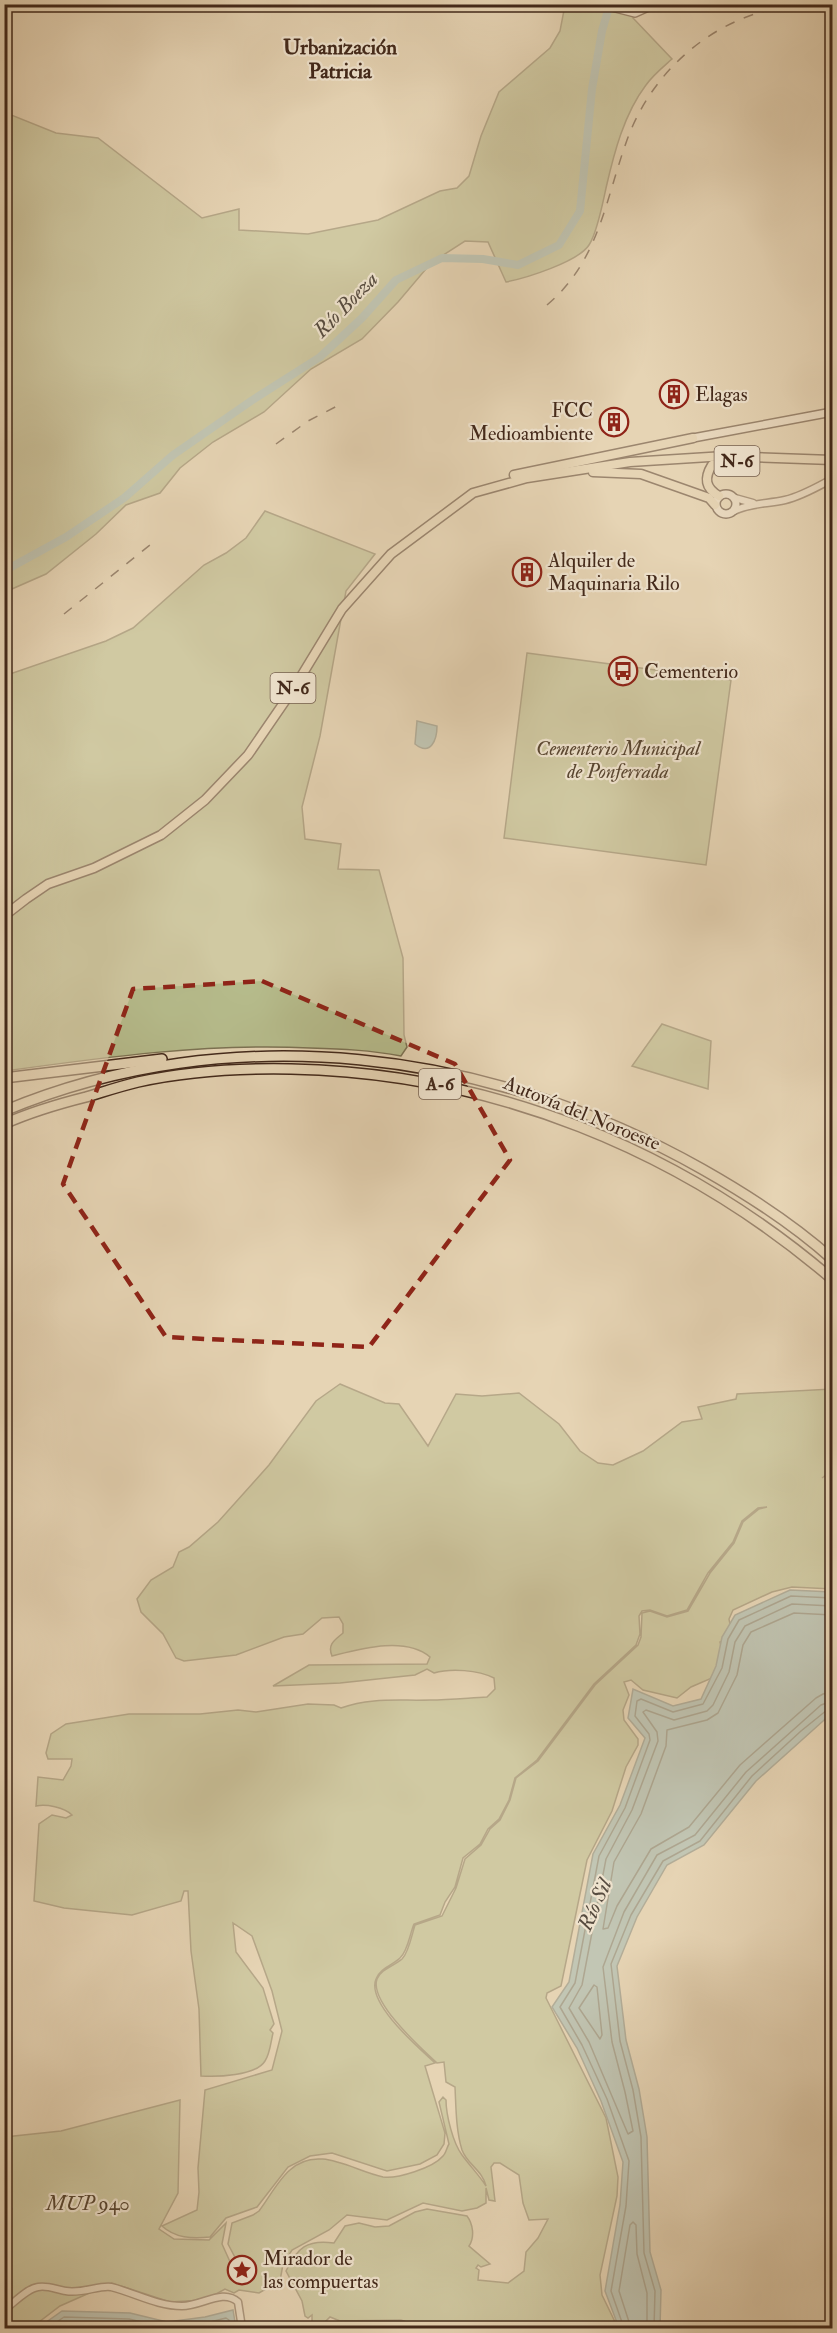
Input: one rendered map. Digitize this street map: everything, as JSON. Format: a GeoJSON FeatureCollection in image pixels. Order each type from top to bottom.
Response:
{"type":"FeatureCollection","features":[{"type":"Feature","properties":{"kind":"highway"},"geometry":{"type":"LineString","coordinates":[[473,493],[508,477],[693,438]]}},
{"type":"Feature","properties":{"kind":"highway","name":"N-6"},"geometry":{"type":"LineString","coordinates":[[4,916],[48,884],[94,868],[161,835],[206,800],[248,755],[294,688],[342,609],[391,554],[473,493],[527,478],[598,466],[672,458],[726,456],[832,460]]}},
{"type":"Feature","properties":{"kind":"highway","name":"N-6"},"geometry":{"type":"LineString","coordinates":[[717,500],[706,484],[706,474],[712,465],[722,461],[801,458]]}},
{"type":"Feature","properties":{"kind":"highway"},"geometry":{"type":"LineString","coordinates":[[527,478],[609,471],[641,474],[717,500]]}},
{"type":"Feature","properties":{"kind":"highway"},"geometry":{"type":"LineString","coordinates":[[4,1078],[223,1054],[276,1051],[316,1053],[337,1058]]}},
{"type":"Feature","properties":{"kind":"highway","name":"Autovía del Noroeste"},"geometry":{"type":"LineString","coordinates":[[4,1111],[71,1087],[162,1065],[257,1055],[337,1058],[431,1069],[492,1083],[560,1103],[659,1144],[773,1213],[832,1259]]}},
{"type":"Feature","properties":{"kind":"highway","name":"Autovía del Noroeste"},"geometry":{"type":"LineString","coordinates":[[4,1124],[83,1097],[138,1082],[183,1074],[259,1068],[326,1070],[392,1076],[500,1098],[625,1144],[731,1203],[794,1246],[832,1279]]}},
{"type":"Feature","properties":{"kind":"highway"},"geometry":{"type":"LineString","coordinates":[[4,1128],[83,1097]]}},
{"type":"Feature","properties":{"kind":"main road"},"geometry":{"type":"LineString","coordinates":[[600,4],[631,12],[646,10],[655,4]]}},
{"type":"Feature","properties":{"kind":"main road"},"geometry":{"type":"LineString","coordinates":[[693,438],[832,412]]}},
{"type":"Feature","properties":{"kind":"main road"},"geometry":{"type":"LineString","coordinates":[[726,494],[735,498],[734,511],[728,514],[721,513],[717,500],[726,494]]}},
{"type":"Feature","properties":{"kind":"street"},"geometry":{"type":"LineString","coordinates":[[734,511],[753,504],[785,500],[802,495],[832,479]]}},
{"type":"Feature","properties":{"kind":"street"},"geometry":{"type":"LineString","coordinates":[[735,498],[753,504]]}},
{"type":"Feature","properties":{"kind":"street"},"geometry":{"type":"LineString","coordinates":[[4,2310],[33,2289],[41,2286],[66,2292],[85,2292],[112,2287],[133,2295],[182,2306],[201,2304],[222,2295],[232,2297],[238,2302],[242,2328]]}},
{"type":"Feature","properties":{"kind":"highlighted area"},"geometry":{"type":"Polygon","coordinates":[[[262,981],[455,1064],[510,1160],[369,1347],[166,1337],[63,1184],[133,989],[262,981]]]}},
{"type":"Feature","properties":{"kind":"green space"},"geometry":{"type":"Polygon","coordinates":[[[565,5],[643,5],[633,18],[672,59],[649,81],[638,96],[626,121],[616,148],[595,233],[589,245],[563,263],[506,282],[488,242],[465,241],[431,263],[362,339],[311,369],[264,412],[213,442],[180,468],[160,493],[126,505],[96,534],[46,574],[5,592],[4,112],[56,133],[98,138],[202,218],[239,209],[239,230],[308,234],[378,220],[440,191],[457,188],[469,176],[481,136],[499,92],[550,48],[560,31],[565,5]]]}},
{"type":"Feature","properties":{"kind":"green space"},"geometry":{"type":"Polygon","coordinates":[[[265,511],[375,554],[346,591],[320,736],[302,807],[305,839],[341,844],[338,869],[379,870],[403,958],[404,1035],[407,1047],[401,1056],[344,1049],[271,1047],[195,1049],[5,1071],[4,676],[106,641],[133,628],[204,565],[226,553],[246,538],[265,511]]]}},
{"type":"Feature","properties":{"kind":"green space","name":"Cementerio Municipal de Ponferrada"},"geometry":{"type":"Polygon","coordinates":[[[527,653],[731,680],[706,865],[504,838],[527,653]]]}},
{"type":"Feature","properties":{"kind":"green space"},"geometry":{"type":"Polygon","coordinates":[[[662,1024],[711,1041],[708,1089],[632,1066],[662,1024]]]}},
{"type":"Feature","properties":{"kind":"green space","name":"MUP 940"},"geometry":{"type":"Polygon","coordinates":[[[340,1384],[385,1403],[399,1404],[428,1446],[456,1394],[482,1396],[519,1393],[559,1424],[580,1451],[598,1463],[613,1465],[643,1451],[682,1422],[702,1419],[698,1407],[736,1399],[737,1394],[832,1389],[832,1470],[822,1478],[832,1471],[832,1589],[792,1587],[772,1592],[733,1610],[729,1619],[733,1639],[720,1642],[724,1655],[712,1678],[691,1687],[677,1698],[643,1690],[631,1680],[624,1682],[629,1695],[623,1710],[624,1720],[638,1739],[638,1745],[626,1767],[612,1811],[587,1860],[561,1986],[547,1993],[546,1998],[606,2118],[618,2177],[617,2196],[600,2275],[602,2295],[618,2328],[424,2328],[401,2320],[340,2321],[330,2317],[319,2328],[319,2322],[312,2323],[312,2315],[308,2318],[305,2316],[302,2301],[286,2271],[299,2251],[317,2242],[334,2243],[345,2226],[359,2223],[375,2227],[389,2226],[415,2212],[427,2209],[467,2216],[472,2231],[469,2246],[490,2264],[481,2267],[478,2265],[476,2268],[479,2270],[478,2280],[508,2283],[524,2271],[526,2252],[538,2238],[548,2219],[529,2220],[523,2203],[519,2175],[500,2163],[494,2163],[491,2167],[495,2201],[489,2200],[486,2188],[486,2203],[477,2208],[462,2211],[423,2203],[387,2220],[347,2215],[329,2230],[292,2250],[283,2264],[280,2281],[259,2293],[239,2290],[234,2293],[225,2289],[205,2300],[170,2302],[112,2283],[60,2306],[31,2328],[5,2328],[5,2216],[12,2209],[5,2199],[5,2137],[61,2131],[180,2100],[178,2193],[159,2229],[174,2239],[209,2240],[226,2223],[222,2244],[231,2264],[230,2267],[241,2278],[248,2269],[242,2263],[239,2265],[228,2244],[232,2223],[259,2211],[290,2170],[312,2159],[324,2159],[389,2177],[414,2172],[431,2165],[443,2156],[449,2144],[439,2102],[443,2097],[446,2100],[451,2129],[459,2150],[486,2186],[482,2176],[462,2150],[457,2127],[455,2087],[446,2082],[444,2062],[437,2063],[398,2024],[381,2000],[377,1989],[377,1979],[381,1973],[402,1959],[415,1925],[442,1916],[456,1888],[465,1859],[481,1845],[490,1829],[500,1820],[510,1800],[516,1778],[538,1761],[595,1685],[638,1645],[641,1637],[642,1613],[650,1611],[667,1617],[688,1611],[710,1573],[734,1543],[743,1522],[759,1509],[767,1507],[758,1508],[742,1521],[733,1542],[708,1573],[687,1610],[667,1616],[650,1610],[642,1611],[639,1616],[640,1634],[636,1645],[594,1684],[537,1760],[515,1778],[509,1800],[499,1819],[488,1829],[480,1844],[463,1858],[455,1887],[440,1915],[414,1924],[403,1955],[378,1975],[376,1979],[375,1989],[386,2012],[435,2063],[425,2066],[445,2133],[444,2144],[437,2155],[420,2164],[387,2171],[332,2153],[310,2156],[288,2167],[257,2207],[226,2218],[210,2237],[190,2238],[178,2235],[162,2226],[197,2210],[205,2090],[272,2070],[282,2031],[272,1991],[252,1936],[233,1923],[236,1952],[263,1988],[274,2024],[270,2030],[273,2033],[268,2055],[260,2066],[245,2073],[201,2076],[199,2009],[191,1951],[188,1891],[184,1891],[181,1901],[132,1915],[64,1908],[34,1901],[39,1824],[52,1815],[66,1818],[72,1815],[55,1807],[36,1806],[38,1777],[63,1780],[71,1766],[72,1759],[48,1759],[46,1753],[51,1734],[66,1724],[129,1714],[200,1714],[238,1710],[256,1712],[308,1704],[334,1705],[341,1708],[363,1702],[385,1700],[487,1697],[495,1689],[494,1678],[480,1673],[456,1670],[434,1673],[427,1669],[415,1675],[340,1683],[273,1686],[309,1665],[427,1664],[430,1657],[408,1647],[395,1646],[369,1648],[332,1656],[331,1645],[343,1633],[343,1624],[339,1617],[322,1618],[303,1634],[284,1637],[236,1655],[184,1661],[176,1658],[163,1634],[141,1612],[137,1599],[151,1580],[173,1567],[179,1552],[189,1547],[218,1522],[269,1465],[316,1401],[340,1384]]]}},
{"type":"Feature","properties":{"kind":"water"},"geometry":{"type":"Polygon","coordinates":[[[417,721],[437,726],[436,736],[429,747],[425,748],[415,744],[417,721]]]}},
{"type":"Feature","properties":{"kind":"water","name":"Río Sil"},"geometry":{"type":"Polygon","coordinates":[[[790,1590],[832,1592],[832,1713],[756,1781],[704,1845],[667,1865],[637,1917],[617,1966],[626,2040],[639,2089],[647,2137],[650,2252],[661,2290],[660,2328],[619,2328],[605,2291],[620,2205],[623,2162],[601,2101],[577,2048],[552,2007],[569,1982],[593,1854],[620,1805],[645,1738],[628,1718],[633,1689],[673,1706],[701,1699],[716,1666],[722,1637],[735,1615],[790,1590]]]}},
{"type":"Feature","properties":{"kind":"water"},"geometry":{"type":"Polygon","coordinates":[[[233,2310],[236,2328],[38,2328],[62,2311],[130,2313],[167,2322],[205,2317],[233,2310]]]}},
{"type":"Feature","properties":{"kind":"waterway","name":"Río Boeza"},"geometry":{"type":"LineString","coordinates":[[4,571],[66,537],[124,498],[173,455],[320,357],[362,318],[396,280],[442,258],[483,259],[518,265],[559,245],[580,211],[592,89],[602,31],[610,4]]}},
{"type":"Feature","properties":{"kind":"railway"},"geometry":{"type":"LineString","coordinates":[[547,305],[564,288],[589,250],[606,207],[627,140],[637,117],[665,74],[703,40],[748,16],[779,8],[827,4]]}},
{"type":"Feature","properties":{"kind":"railway"},"geometry":{"type":"LineString","coordinates":[[276,444],[308,421],[341,404]]}},
{"type":"Feature","properties":{"kind":"railway"},"geometry":{"type":"LineString","coordinates":[[64,614],[150,545]]}},
{"type":"Feature","properties":{"kind":"place","name":"Elagas"},"geometry":{"type":"Point","coordinates":[674,394]}},
{"type":"Feature","properties":{"kind":"place","name":"FCC Medioambiente"},"geometry":{"type":"Point","coordinates":[614,422]}},
{"type":"Feature","properties":{"kind":"place","name":"Alquiler de Maquinaria Rilo"},"geometry":{"type":"Point","coordinates":[527,572]}},
{"type":"Feature","properties":{"kind":"place","name":"Cementerio"},"geometry":{"type":"Point","coordinates":[623,671]}},
{"type":"Feature","properties":{"kind":"place","name":"Mirador de las compuertas"},"geometry":{"type":"Point","coordinates":[242,2270]}},
{"type":"Feature","properties":{"kind":"district","name":"Urbanización Patricia"},"geometry":{"type":"Point","coordinates":[340,59]}}]}
